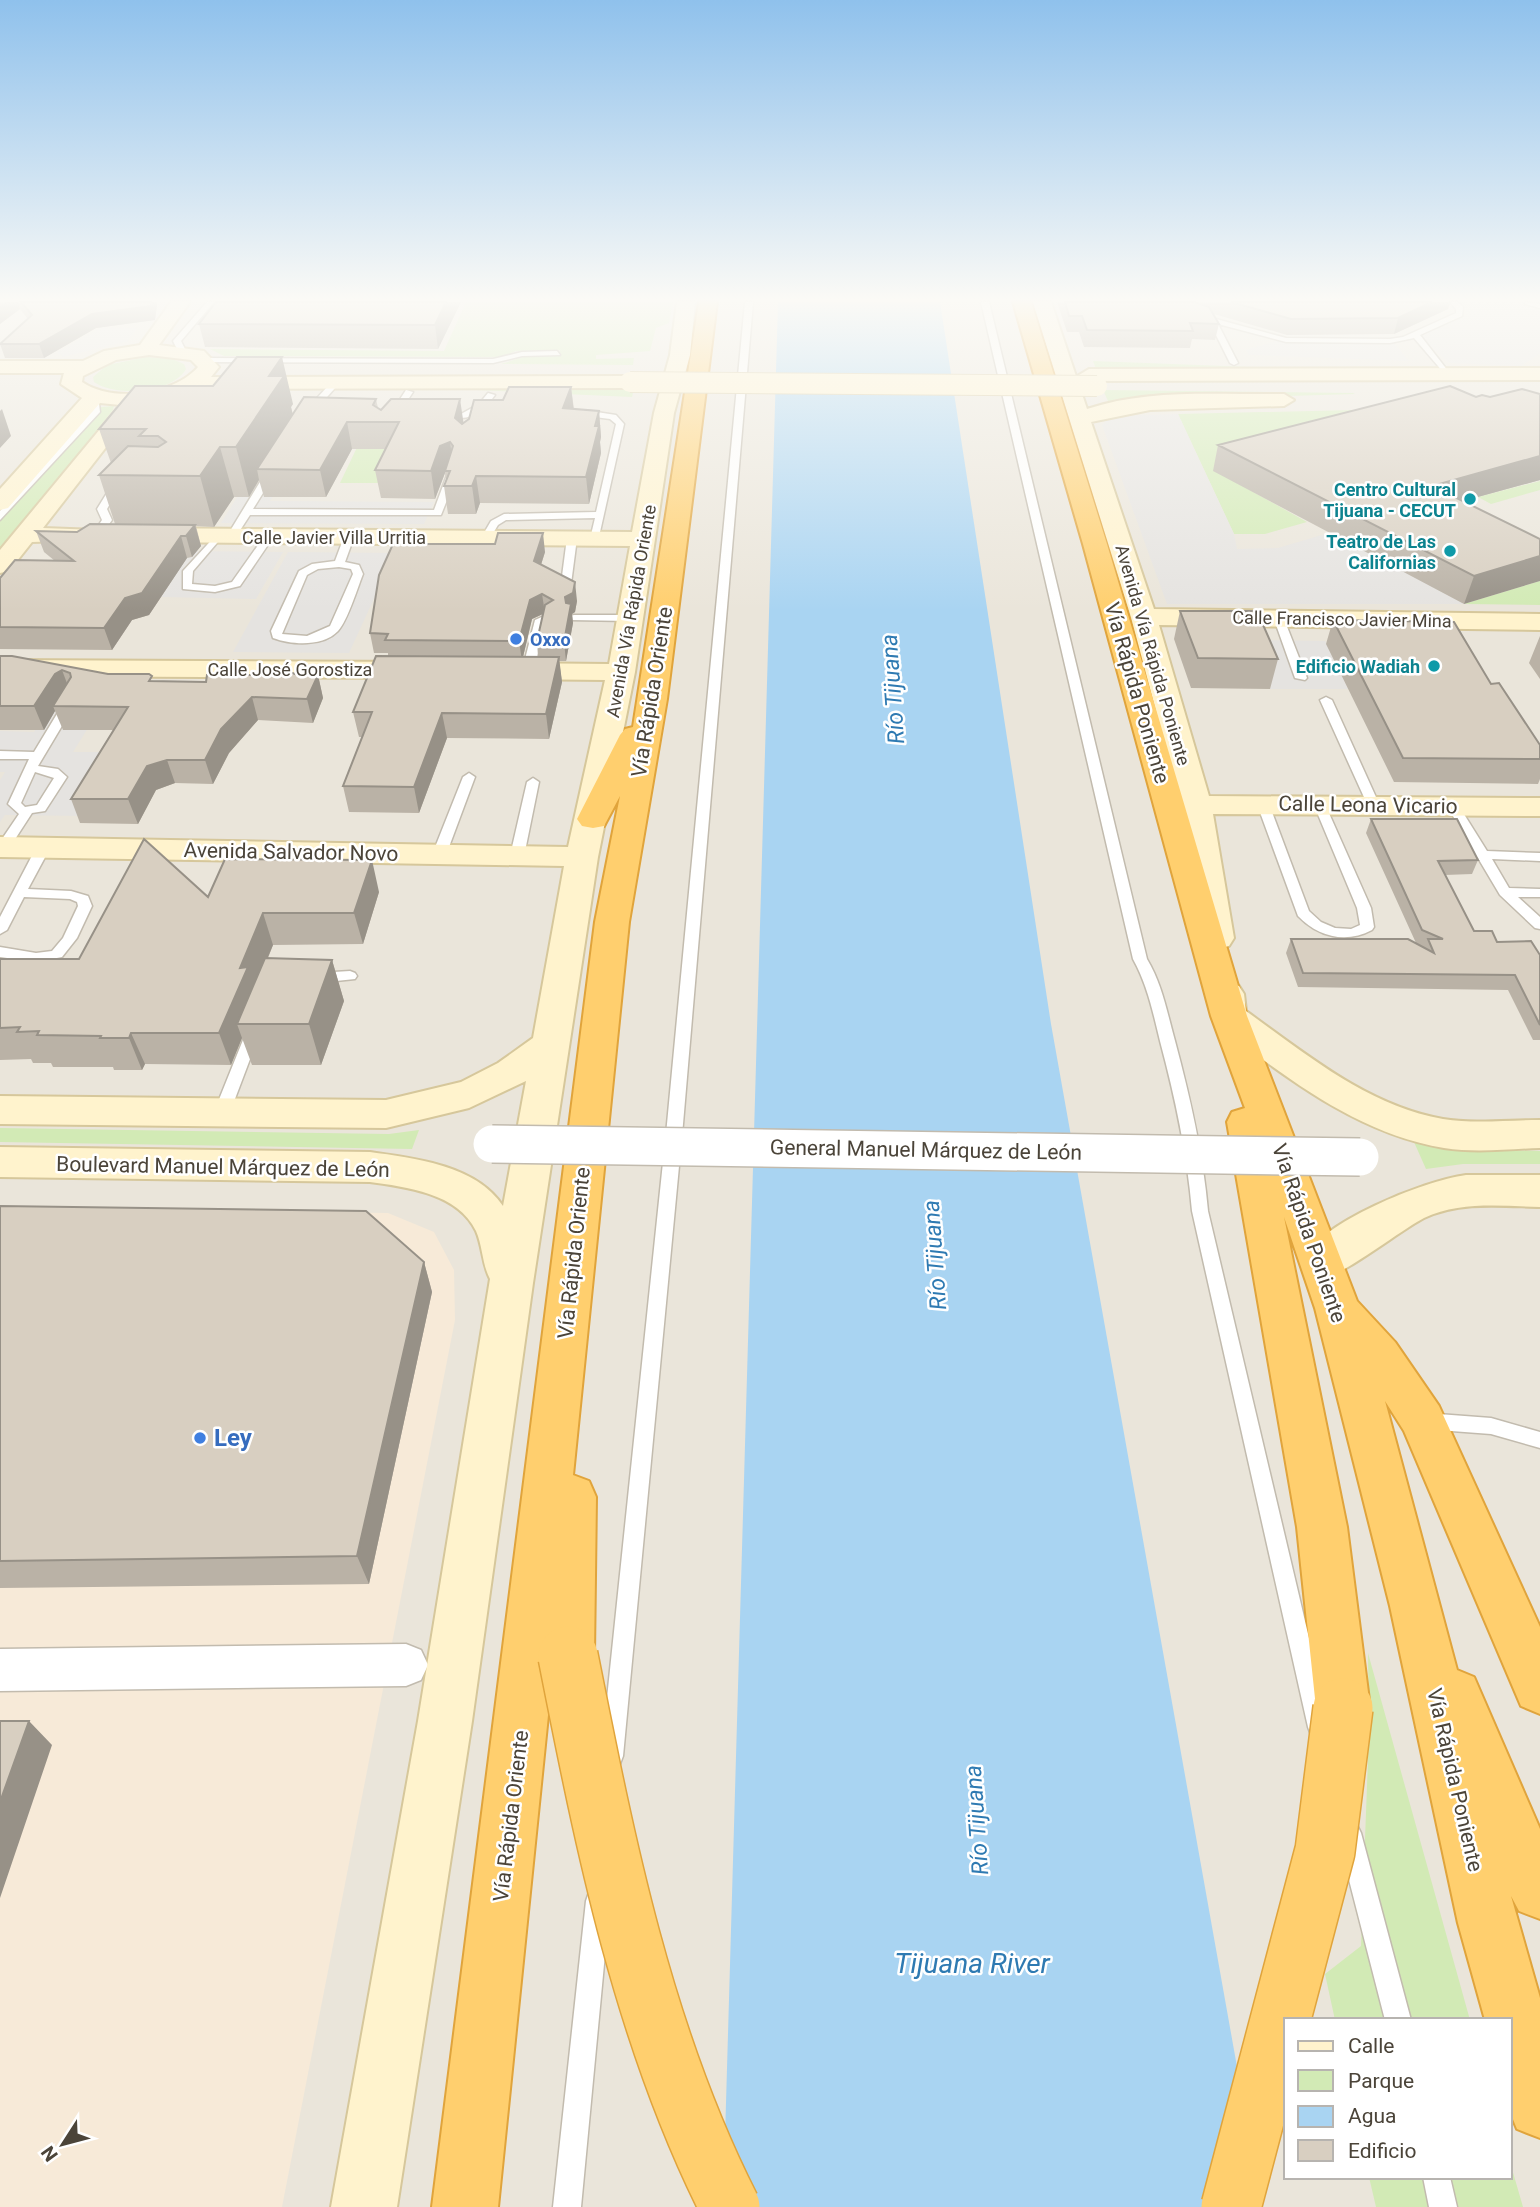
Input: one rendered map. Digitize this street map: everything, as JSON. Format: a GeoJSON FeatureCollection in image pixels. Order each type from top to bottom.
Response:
{"type":"FeatureCollection","features":[{"type":"Feature","properties":{"kind":"highway","name":"Vía Rápida Oriente"},"geometry":{"type":"LineString","coordinates":[[465,2207],[612,922],[612,822],[653,698],[693,405]]}},
{"type":"Feature","properties":{"kind":"highway","name":"Vía Rápida Poniente"},"geometry":{"type":"LineString","coordinates":[[1061,405],[1095,544],[1230,1016],[1337,1308],[1416,1606],[1488,1923],[1540,2106]]}},
{"type":"Feature","properties":{"kind":"highway"},"geometry":{"type":"LineString","coordinates":[[659,454],[677,521]]}},
{"type":"Feature","properties":{"kind":"highway"},"geometry":{"type":"LineString","coordinates":[[1095,544],[1096,470]]}},
{"type":"Feature","properties":{"kind":"highway"},"geometry":{"type":"LineString","coordinates":[[612,822],[588,1345],[569,1531],[568,1656],[617,1896],[651,2011],[710,2169],[730,2207]]}},
{"type":"Feature","properties":{"kind":"highway"},"geometry":{"type":"LineString","coordinates":[[1230,1016],[1242,1099],[1322,1527],[1343,1708],[1325,1851],[1231,2207]]}},
{"type":"Feature","properties":{"kind":"highway"},"geometry":{"type":"LineString","coordinates":[[1337,1308],[1379,1355],[1423,1420],[1540,1687]]}},
{"type":"Feature","properties":{"kind":"highway"},"geometry":{"type":"LineString","coordinates":[[1416,1606],[1526,1865],[1540,1890]]}},
{"type":"Feature","properties":{"kind":"highway"},"geometry":{"type":"LineString","coordinates":[[451,2207],[507,1850]]}},
{"type":"Feature","properties":{"kind":"main road"},"geometry":{"type":"LineString","coordinates":[[0,503],[89,405]]}},
{"type":"Feature","properties":{"kind":"main road"},"geometry":{"type":"LineString","coordinates":[[0,566],[135,405]]}},
{"type":"Feature","properties":{"kind":"main road"},"geometry":{"type":"LineString","coordinates":[[576,405],[601,405]]}},
{"type":"Feature","properties":{"kind":"main road","name":"Avenida Vía Rápida Oriente"},"geometry":{"type":"LineString","coordinates":[[552,1043],[582,857],[612,822],[621,672],[659,454],[644,405]]}},
{"type":"Feature","properties":{"kind":"main road","name":"Avenida Vía Rápida Poniente"},"geometry":{"type":"LineString","coordinates":[[1072,405],[1143,617],[1196,805],[1230,1016]]}},
{"type":"Feature","properties":{"kind":"main road"},"geometry":{"type":"LineString","coordinates":[[1079,419],[1094,411],[1177,405]]}},
{"type":"Feature","properties":{"kind":"main road","name":"Calle Javier Villa Urritia"},"geometry":{"type":"LineString","coordinates":[[25,535],[269,536],[343,529],[429,537],[486,538],[589,531],[643,539]]}},
{"type":"Feature","properties":{"kind":"main road","name":"Calle Francisco Javier Mina"},"geometry":{"type":"LineString","coordinates":[[1143,617],[1540,622]]}},
{"type":"Feature","properties":{"kind":"main road","name":"Calle José Gorostiza"},"geometry":{"type":"LineString","coordinates":[[0,668],[447,670]]}},
{"type":"Feature","properties":{"kind":"main road"},"geometry":{"type":"LineString","coordinates":[[488,670],[621,672]]}},
{"type":"Feature","properties":{"kind":"main road","name":"Calle Leona Vicario"},"geometry":{"type":"LineString","coordinates":[[1196,805],[1540,807]]}},
{"type":"Feature","properties":{"kind":"main road","name":"Avenida Salvador Novo"},"geometry":{"type":"LineString","coordinates":[[2,847],[582,857]]}},
{"type":"Feature","properties":{"kind":"main road"},"geometry":{"type":"LineString","coordinates":[[1230,1016],[1342,1097],[1387,1118],[1443,1133],[1540,1134]]}},
{"type":"Feature","properties":{"kind":"main road"},"geometry":{"type":"LineString","coordinates":[[0,1110],[386,1114],[435,1106],[478,1091],[513,1073],[552,1043]]}},
{"type":"Feature","properties":{"kind":"main road"},"geometry":{"type":"LineString","coordinates":[[364,2207],[442,1734],[511,1283],[552,1043]]}},
{"type":"Feature","properties":{"kind":"main road","name":"Boulevard Manuel Márquez de León"},"geometry":{"type":"LineString","coordinates":[[0,1162],[370,1167],[423,1175],[460,1192],[482,1209],[494,1224],[511,1283]]}},
{"type":"Feature","properties":{"kind":"main road"},"geometry":{"type":"LineString","coordinates":[[1322,1261],[1384,1220],[1432,1199],[1472,1190],[1540,1191]]}},
{"type":"Feature","properties":{"kind":"street","name":"General Manuel Márquez de León"},"geometry":{"type":"LineString","coordinates":[[492,1144],[1360,1157]]}},
{"type":"Feature","properties":{"kind":"street"},"geometry":{"type":"LineString","coordinates":[[0,1670],[405,1665]]}},
{"type":"Feature","properties":{"kind":"lane"},"geometry":{"type":"LineString","coordinates":[[0,517],[97,410],[96,405]]}},
{"type":"Feature","properties":{"kind":"lane"},"geometry":{"type":"LineString","coordinates":[[0,556],[118,410],[127,405]]}},
{"type":"Feature","properties":{"kind":"lane"},"geometry":{"type":"LineString","coordinates":[[305,419],[315,405]]}},
{"type":"Feature","properties":{"kind":"lane"},"geometry":{"type":"LineString","coordinates":[[390,421],[395,412],[404,405]]}},
{"type":"Feature","properties":{"kind":"lane"},"geometry":{"type":"LineString","coordinates":[[381,411],[395,412],[404,405]]}},
{"type":"Feature","properties":{"kind":"lane"},"geometry":{"type":"LineString","coordinates":[[472,422],[459,415],[483,405]]}},
{"type":"Feature","properties":{"kind":"lane"},"geometry":{"type":"LineString","coordinates":[[567,2207],[675,1124],[740,405]]}},
{"type":"Feature","properties":{"kind":"lane"},"geometry":{"type":"LineString","coordinates":[[1009,405],[1140,959],[1151,978],[1187,1122],[1198,1178],[1200,1211],[1305,1676],[1397,2018]]}},
{"type":"Feature","properties":{"kind":"lane"},"geometry":{"type":"LineString","coordinates":[[566,584],[589,531],[612,434],[620,424],[593,407],[584,428]]}},
{"type":"Feature","properties":{"kind":"lane"},"geometry":{"type":"LineString","coordinates":[[311,409],[325,410]]}},
{"type":"Feature","properties":{"kind":"lane"},"geometry":{"type":"LineString","coordinates":[[269,536],[236,584],[215,589],[187,587],[188,571],[247,512],[274,468]]}},
{"type":"Feature","properties":{"kind":"lane"},"geometry":{"type":"LineString","coordinates":[[429,537],[453,474]]}},
{"type":"Feature","properties":{"kind":"lane"},"geometry":{"type":"LineString","coordinates":[[97,535],[107,522],[102,509],[113,490],[137,490]]}},
{"type":"Feature","properties":{"kind":"lane"},"geometry":{"type":"LineString","coordinates":[[247,512],[343,529],[438,513]]}},
{"type":"Feature","properties":{"kind":"lane"},"geometry":{"type":"LineString","coordinates":[[486,538],[494,523],[510,516],[589,531]]}},
{"type":"Feature","properties":{"kind":"lane"},"geometry":{"type":"LineString","coordinates":[[339,564],[343,529]]}},
{"type":"Feature","properties":{"kind":"lane"},"geometry":{"type":"LineString","coordinates":[[339,564],[355,568],[358,574],[335,628],[329,633],[309,639],[277,636],[276,631],[303,573],[316,565],[339,564]]}},
{"type":"Feature","properties":{"kind":"lane"},"geometry":{"type":"LineString","coordinates":[[528,671],[540,620],[548,618]]}},
{"type":"Feature","properties":{"kind":"lane"},"geometry":{"type":"LineString","coordinates":[[574,618],[630,618]]}},
{"type":"Feature","properties":{"kind":"lane"},"geometry":{"type":"LineString","coordinates":[[1279,619],[1301,678]]}},
{"type":"Feature","properties":{"kind":"lane"},"geometry":{"type":"LineString","coordinates":[[30,768],[54,772],[61,777],[41,808],[27,811],[17,809],[14,804],[30,768],[72,699]]}},
{"type":"Feature","properties":{"kind":"lane"},"geometry":{"type":"LineString","coordinates":[[1326,700],[1374,806]]}},
{"type":"Feature","properties":{"kind":"lane"},"geometry":{"type":"LineString","coordinates":[[0,755],[37,756]]}},
{"type":"Feature","properties":{"kind":"lane"},"geometry":{"type":"LineString","coordinates":[[439,855],[469,777]]}},
{"type":"Feature","properties":{"kind":"lane"},"geometry":{"type":"LineString","coordinates":[[516,856],[533,782]]}},
{"type":"Feature","properties":{"kind":"lane"},"geometry":{"type":"LineString","coordinates":[[1263,804],[1300,907],[1310,922],[1335,932],[1356,933],[1367,927],[1364,908],[1320,806]]}},
{"type":"Feature","properties":{"kind":"lane"},"geometry":{"type":"LineString","coordinates":[[1453,806],[1480,855],[1505,892],[1540,925]]}},
{"type":"Feature","properties":{"kind":"lane"},"geometry":{"type":"LineString","coordinates":[[2,847],[27,811]]}},
{"type":"Feature","properties":{"kind":"lane"},"geometry":{"type":"LineString","coordinates":[[0,930],[43,848]]}},
{"type":"Feature","properties":{"kind":"lane"},"geometry":{"type":"LineString","coordinates":[[1480,855],[1540,857]]}},
{"type":"Feature","properties":{"kind":"lane"},"geometry":{"type":"LineString","coordinates":[[1505,892],[1540,894]]}},
{"type":"Feature","properties":{"kind":"lane"},"geometry":{"type":"LineString","coordinates":[[0,952],[33,958],[61,953],[68,947],[85,906],[83,899],[71,895],[20,893]]}},
{"type":"Feature","properties":{"kind":"lane"},"geometry":{"type":"LineString","coordinates":[[303,978],[350,976]]}},
{"type":"Feature","properties":{"kind":"lane"},"geometry":{"type":"LineString","coordinates":[[222,1112],[262,1011]]}},
{"type":"Feature","properties":{"kind":"lane"},"geometry":{"type":"LineString","coordinates":[[1423,1420],[1490,1426],[1540,1440]]}},
{"type":"Feature","properties":{"kind":"lane"},"geometry":{"type":"LineString","coordinates":[[1436,2179],[1443,2207]]}},
{"type":"Feature","properties":{"kind":"shaded area"},"geometry":{"type":"Polygon","coordinates":[[[0,405],[1540,405],[1540,2207],[0,2207],[0,405]]]}},
{"type":"Feature","properties":{"kind":"shaded area"},"geometry":{"type":"Polygon","coordinates":[[[1178,414],[1234,534],[1237,549],[1278,548],[1332,532],[1464,604],[1167,604],[1102,425],[1110,418],[1119,416],[1178,414]]]}},
{"type":"Feature","properties":{"kind":"shaded area"},"geometry":{"type":"Polygon","coordinates":[[[261,459],[294,459],[270,501],[434,502],[424,524],[221,523],[261,459]]]}},
{"type":"Feature","properties":{"kind":"shaded area"},"geometry":{"type":"Polygon","coordinates":[[[181,551],[283,552],[256,599],[161,597],[174,578],[181,551]]]}},
{"type":"Feature","properties":{"kind":"shaded area"},"geometry":{"type":"Polygon","coordinates":[[[288,552],[395,553],[349,653],[233,652],[288,552]]]}},
{"type":"Feature","properties":{"kind":"shaded area"},"geometry":{"type":"Polygon","coordinates":[[[1250,640],[1325,641],[1348,689],[1270,689],[1250,640]]]}},
{"type":"Feature","properties":{"kind":"shaded area"},"geometry":{"type":"Polygon","coordinates":[[[65,687],[113,688],[73,752],[123,752],[85,816],[5,815],[0,822],[0,780],[5,772],[0,772],[0,731],[34,732],[65,687]]]}},
{"type":"Feature","properties":{"kind":"shaded area"},"geometry":{"type":"Polygon","coordinates":[[[0,1208],[388,1213],[434,1232],[454,1270],[455,1320],[282,2207],[0,2207],[0,1208]]]}},
{"type":"Feature","properties":{"kind":"green space"},"geometry":{"type":"Polygon","coordinates":[[[114,406],[0,552],[0,516],[101,407],[114,406]]]}},
{"type":"Feature","properties":{"kind":"green space"},"geometry":{"type":"Polygon","coordinates":[[[1440,408],[1214,470],[1307,522],[1265,534],[1234,534],[1178,414],[1440,408]]]}},
{"type":"Feature","properties":{"kind":"green space"},"geometry":{"type":"Polygon","coordinates":[[[401,436],[387,483],[340,483],[362,437],[401,436]]]}},
{"type":"Feature","properties":{"kind":"green space"},"geometry":{"type":"Polygon","coordinates":[[[1540,481],[1540,490],[1491,504],[1478,497],[1540,481]]]}},
{"type":"Feature","properties":{"kind":"green space"},"geometry":{"type":"Polygon","coordinates":[[[1540,581],[1540,605],[1464,604],[1540,581]]]}},
{"type":"Feature","properties":{"kind":"green space"},"geometry":{"type":"Polygon","coordinates":[[[0,1128],[389,1134],[419,1130],[412,1149],[0,1142],[0,1128]]]}},
{"type":"Feature","properties":{"kind":"green space"},"geometry":{"type":"Polygon","coordinates":[[[1414,1142],[1457,1149],[1540,1151],[1540,1164],[1463,1164],[1426,1169],[1414,1142]]]}},
{"type":"Feature","properties":{"kind":"green space"},"geometry":{"type":"Polygon","coordinates":[[[1368,1653],[1469,2018],[1335,2018],[1325,1974],[1361,1946],[1369,1732],[1368,1653]]]}},
{"type":"Feature","properties":{"kind":"green space"},"geometry":{"type":"Polygon","coordinates":[[[1512,2169],[1523,2207],[1376,2207],[1369,2179],[1512,2179],[1512,2169]]]}},
{"type":"Feature","properties":{"kind":"water","name":"Tijuana River"},"geometry":{"type":"Polygon","coordinates":[[[775,405],[956,405],[1051,1024],[1262,2207],[723,2207],[775,405]]]}},
{"type":"Feature","properties":{"kind":"building"},"geometry":{"type":"Polygon","coordinates":[[[119,405],[264,405],[236,447],[220,447],[200,476],[99,475],[128,446],[158,447],[166,442],[158,436],[139,436],[146,429],[99,429],[119,405]]]}},
{"type":"Feature","properties":{"kind":"building"},"geometry":{"type":"Polygon","coordinates":[[[299,405],[373,405],[381,410],[386,405],[458,405],[455,418],[462,424],[469,419],[473,405],[564,405],[563,408],[599,411],[595,426],[599,426],[586,477],[476,476],[472,486],[444,486],[450,471],[445,471],[453,446],[450,442],[440,446],[431,471],[375,470],[399,422],[347,422],[320,470],[257,469],[299,405]]]}},
{"type":"Feature","properties":{"kind":"building"},"geometry":{"type":"Polygon","coordinates":[[[1375,405],[1540,405],[1540,456],[1432,486],[1540,539],[1540,556],[1474,576],[1218,445],[1375,405]]]}},
{"type":"Feature","properties":{"kind":"building"},"geometry":{"type":"Polygon","coordinates":[[[90,524],[195,525],[186,536],[181,536],[142,593],[125,598],[104,628],[0,627],[0,578],[15,560],[74,561],[36,531],[77,532],[90,524]]]}},
{"type":"Feature","properties":{"kind":"building"},"geometry":{"type":"Polygon","coordinates":[[[498,533],[543,533],[534,561],[575,582],[573,593],[565,597],[566,603],[571,604],[564,642],[537,641],[545,605],[553,600],[542,594],[530,600],[519,641],[385,640],[388,634],[370,633],[379,575],[393,544],[495,544],[498,533]]]}},
{"type":"Feature","properties":{"kind":"building"},"geometry":{"type":"Polygon","coordinates":[[[1180,611],[1257,611],[1278,659],[1198,658],[1180,611]]]}},
{"type":"Feature","properties":{"kind":"building"},"geometry":{"type":"Polygon","coordinates":[[[1333,620],[1454,622],[1491,684],[1499,683],[1540,745],[1540,759],[1403,758],[1333,620]]]}},
{"type":"Feature","properties":{"kind":"building"},"geometry":{"type":"Polygon","coordinates":[[[0,656],[108,674],[149,674],[152,676],[149,681],[206,682],[207,675],[277,675],[281,669],[298,675],[318,675],[307,699],[252,697],[221,729],[205,760],[167,760],[147,766],[128,799],[71,799],[128,707],[53,706],[71,677],[70,673],[62,670],[55,674],[34,706],[0,706],[0,656]]]}},
{"type":"Feature","properties":{"kind":"building"},"geometry":{"type":"Polygon","coordinates":[[[376,656],[559,657],[546,714],[442,713],[414,787],[343,786],[372,712],[353,712],[376,656]]]}},
{"type":"Feature","properties":{"kind":"building"},"geometry":{"type":"Polygon","coordinates":[[[1371,819],[1457,819],[1478,860],[1438,861],[1474,931],[1492,931],[1497,942],[1531,941],[1540,955],[1540,1025],[1515,975],[1303,973],[1291,939],[1408,939],[1434,953],[1428,939],[1443,939],[1422,930],[1371,819]]]}},
{"type":"Feature","properties":{"kind":"building"},"geometry":{"type":"Polygon","coordinates":[[[144,839],[208,897],[225,859],[372,860],[354,913],[263,913],[240,968],[248,967],[219,1033],[131,1033],[129,1038],[100,1038],[101,1036],[37,1035],[39,1031],[17,1032],[20,1027],[0,1028],[0,959],[79,959],[144,839]]]}},
{"type":"Feature","properties":{"kind":"building"},"geometry":{"type":"Polygon","coordinates":[[[265,958],[332,960],[309,1024],[237,1024],[265,958]]]}},
{"type":"Feature","properties":{"kind":"building","name":"Ley"},"geometry":{"type":"Polygon","coordinates":[[[0,1206],[366,1211],[424,1262],[357,1556],[0,1561],[0,1206]]]}},
{"type":"Feature","properties":{"kind":"building"},"geometry":{"type":"Polygon","coordinates":[[[0,1721],[29,1721],[0,1802],[0,1721]]]}},
{"type":"Feature","properties":{"kind":"place","name":"Centro Cultural Tijuana - CECUT"},"geometry":{"type":"Point","coordinates":[1470,499]}},
{"type":"Feature","properties":{"kind":"place","name":"Teatro de Las Californias"},"geometry":{"type":"Point","coordinates":[1450,551]}},
{"type":"Feature","properties":{"kind":"place","name":"Oxxo"},"geometry":{"type":"Point","coordinates":[516,639]}},
{"type":"Feature","properties":{"kind":"place","name":"Edificio Wadiah"},"geometry":{"type":"Point","coordinates":[1434,666]}},
{"type":"Feature","properties":{"kind":"place","name":"Ley"},"geometry":{"type":"Point","coordinates":[200,1438]}},
{"type":"Feature","properties":{"kind":"water label","name":"Río Tijuana"},"geometry":{"type":"Point","coordinates":[893,689]}},
{"type":"Feature","properties":{"kind":"water label","name":"Río Tijuana"},"geometry":{"type":"Point","coordinates":[935,1255]}},
{"type":"Feature","properties":{"kind":"water label","name":"Río Tijuana"},"geometry":{"type":"Point","coordinates":[977,1820]}}]}
